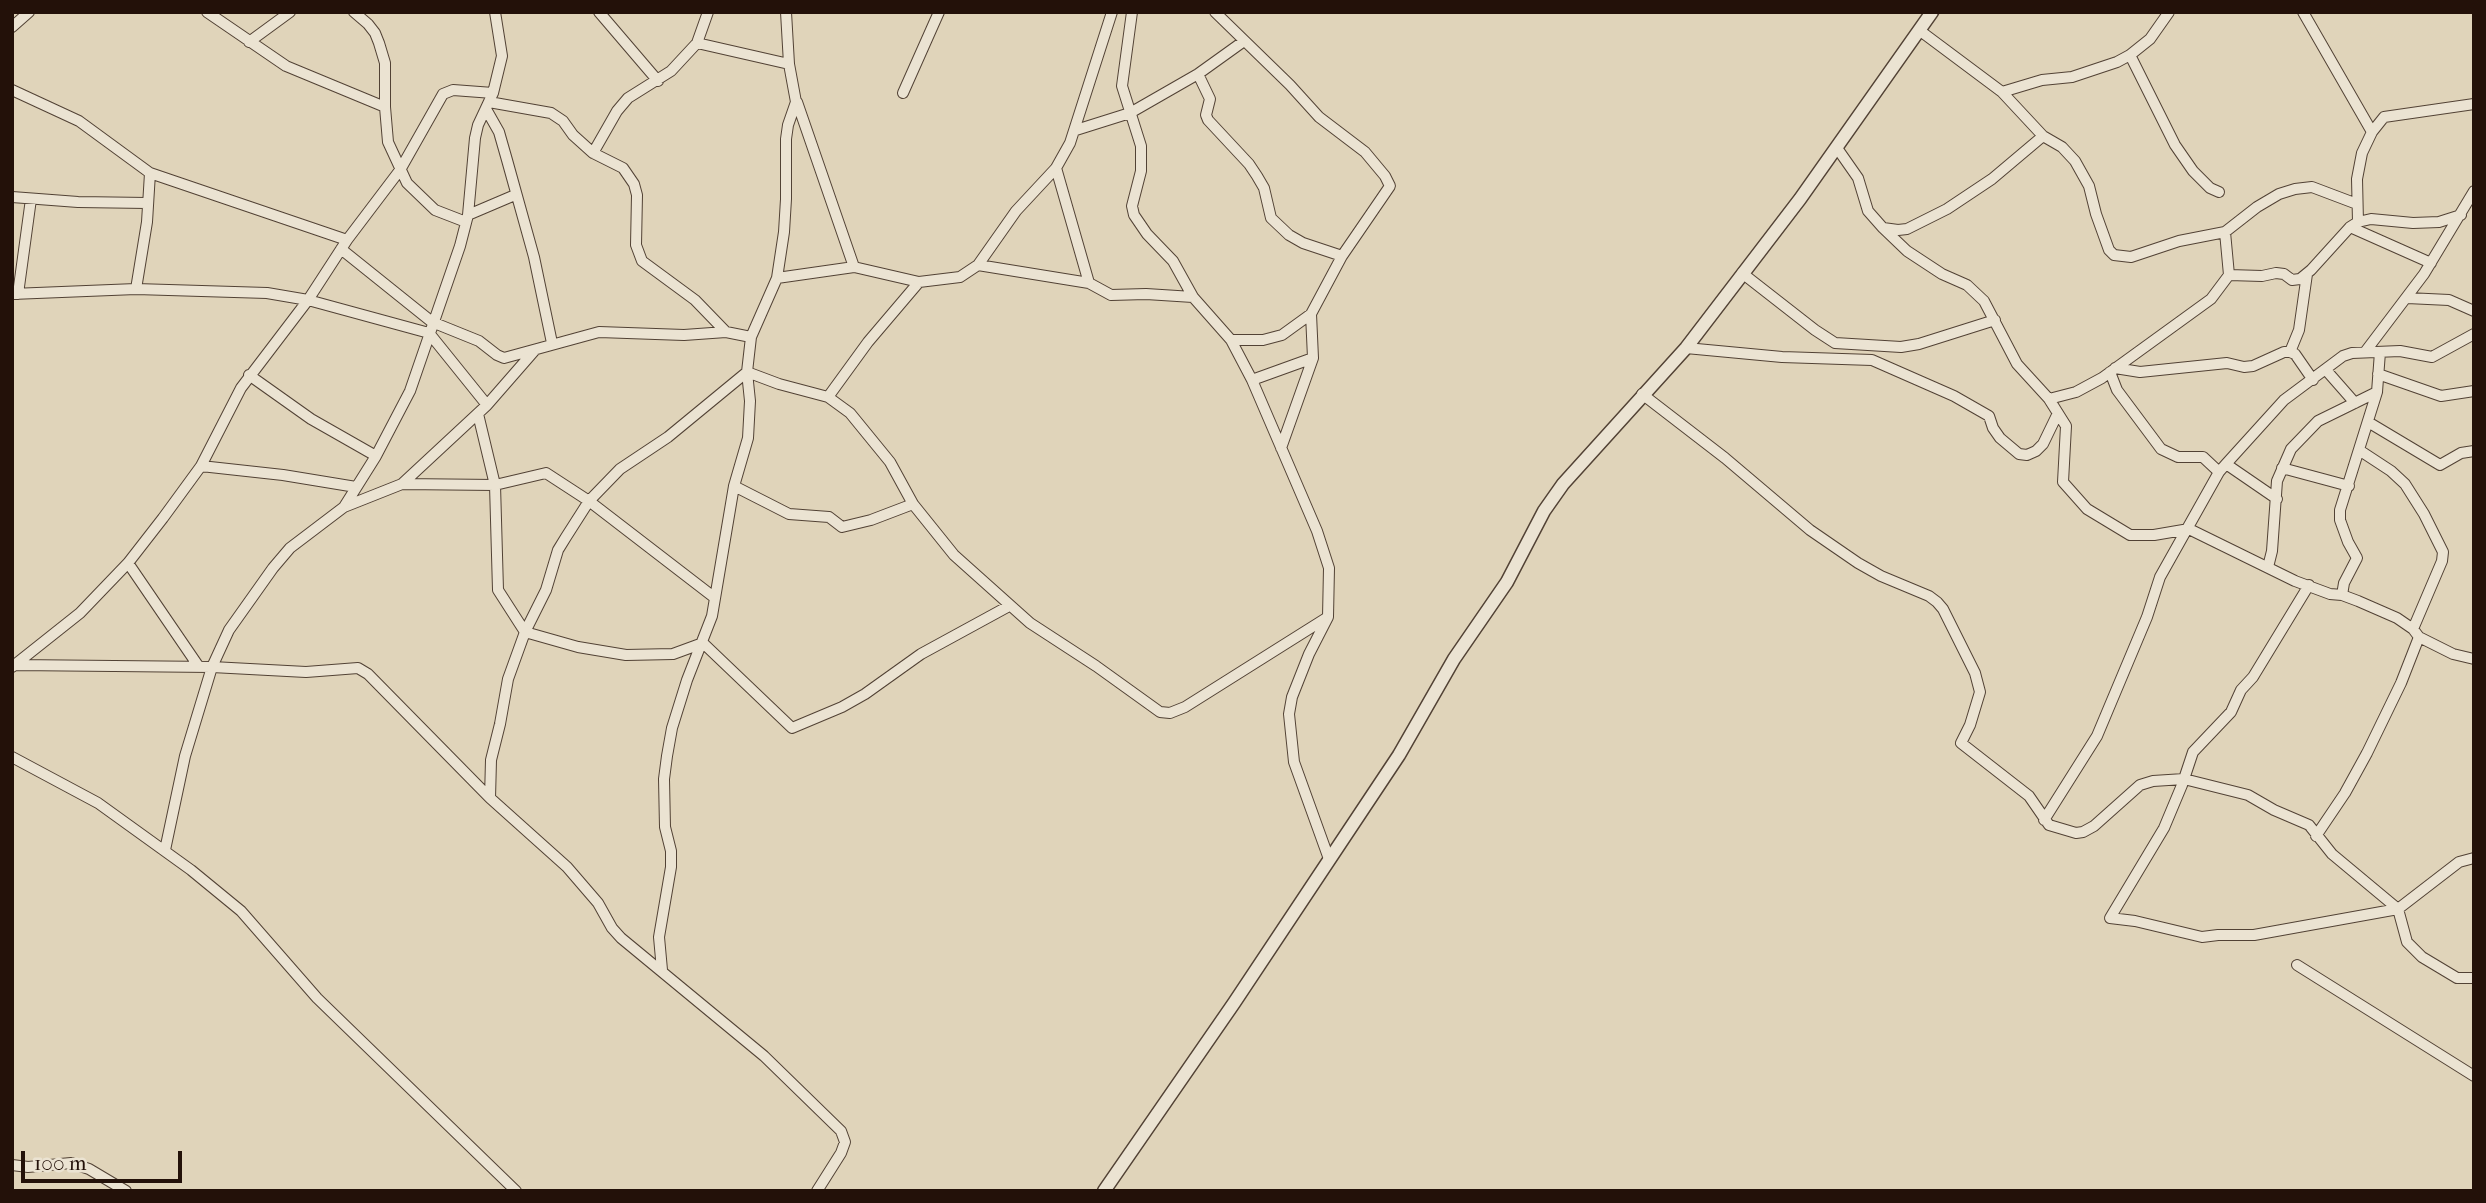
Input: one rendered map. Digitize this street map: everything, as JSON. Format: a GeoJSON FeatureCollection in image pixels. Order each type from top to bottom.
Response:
{"type":"FeatureCollection","features":[{"type":"Feature","properties":{"kind":"street"},"geometry":{"type":"LineString","coordinates":[[12,27],[29,12]]}},
{"type":"Feature","properties":{"kind":"street"},"geometry":{"type":"LineString","coordinates":[[207,12],[295,71],[385,107]]}},
{"type":"Feature","properties":{"kind":"street"},"geometry":{"type":"LineString","coordinates":[[249,42],[290,12]]}},
{"type":"Feature","properties":{"kind":"street"},"geometry":{"type":"LineString","coordinates":[[354,12],[376,33],[384,63],[388,142],[407,183],[430,207],[467,218],[515,195]]}},
{"type":"Feature","properties":{"kind":"street"},"geometry":{"type":"LineString","coordinates":[[344,507],[376,456],[410,391],[460,246],[467,218],[475,138],[502,56],[495,12]]}},
{"type":"Feature","properties":{"kind":"street"},"geometry":{"type":"LineString","coordinates":[[598,12],[658,81]]}},
{"type":"Feature","properties":{"kind":"street"},"geometry":{"type":"LineString","coordinates":[[593,153],[617,111],[628,98],[671,71],[696,43],[708,12]]}},
{"type":"Feature","properties":{"kind":"street"},"geometry":{"type":"LineString","coordinates":[[786,12],[789,64],[796,102],[854,267]]}},
{"type":"Feature","properties":{"kind":"street"},"geometry":{"type":"LineString","coordinates":[[902,93],[939,12]]}},
{"type":"Feature","properties":{"kind":"street"},"geometry":{"type":"LineString","coordinates":[[777,278],[854,267],[919,282],[960,277],[978,265],[1016,211],[1056,168],[1076,130],[1112,12]]}},
{"type":"Feature","properties":{"kind":"street"},"geometry":{"type":"LineString","coordinates":[[1132,12],[1122,86],[1141,146],[1141,171],[1132,206],[1134,215],[1147,234],[1173,261],[1193,297],[1231,340],[1252,380],[1317,531],[1329,568],[1328,617],[1292,697],[1289,714],[1294,762],[1329,859]]}},
{"type":"Feature","properties":{"kind":"street"},"geometry":{"type":"LineString","coordinates":[[1215,12],[1319,117],[1353,141],[1385,176],[1390,186],[1342,256],[1311,314],[1282,335],[1264,340],[1231,340]]}},
{"type":"Feature","properties":{"kind":"street"},"geometry":{"type":"LineString","coordinates":[[1104,1191],[1234,1003],[1399,755],[1454,659],[1507,582],[1544,511],[1563,484],[1686,348],[1800,200],[1931,12]]}},
{"type":"Feature","properties":{"kind":"street"},"geometry":{"type":"LineString","coordinates":[[2002,92],[2042,80],[2084,74],[2130,55],[2150,39],[2169,12]]}},
{"type":"Feature","properties":{"kind":"street"},"geometry":{"type":"LineString","coordinates":[[2303,12],[2372,132]]}},
{"type":"Feature","properties":{"kind":"street"},"geometry":{"type":"LineString","coordinates":[[1919,30],[2002,92],[2043,136],[2062,147],[2075,160],[2086,178],[2113,255],[2131,257],[2179,241],[2225,232],[2257,207],[2279,194],[2295,189],[2312,187],[2357,204]]}},
{"type":"Feature","properties":{"kind":"street"},"geometry":{"type":"LineString","coordinates":[[1076,130],[1130,113],[1198,74],[1244,41]]}},
{"type":"Feature","properties":{"kind":"street"},"geometry":{"type":"LineString","coordinates":[[696,43],[789,64]]}},
{"type":"Feature","properties":{"kind":"street"},"geometry":{"type":"LineString","coordinates":[[2130,55],[2175,145],[2193,171],[2210,188],[2219,192]]}},
{"type":"Feature","properties":{"kind":"street"},"geometry":{"type":"LineString","coordinates":[[1198,74],[1210,99],[1206,115],[1208,120],[1257,176],[1264,188],[1271,218],[1289,235],[1303,243],[1342,256]]}},
{"type":"Feature","properties":{"kind":"street"},"geometry":{"type":"LineString","coordinates":[[12,90],[79,121],[150,173],[344,244],[432,322],[479,341],[504,358],[598,332],[684,335],[726,332],[751,337]]}},
{"type":"Feature","properties":{"kind":"street"},"geometry":{"type":"LineString","coordinates":[[14,666],[80,612],[128,563],[201,466],[250,375],[308,300],[344,244],[400,170],[443,94],[453,90],[489,101],[551,113],[563,121],[573,135],[593,153],[623,169],[634,184],[637,195],[636,245],[642,261],[695,300],[726,332]]}},
{"type":"Feature","properties":{"kind":"street"},"geometry":{"type":"LineString","coordinates":[[489,101],[534,257],[552,343]]}},
{"type":"Feature","properties":{"kind":"street"},"geometry":{"type":"LineString","coordinates":[[662,970],[660,928],[668,887],[671,851],[665,827],[665,765],[678,707],[703,643],[715,598],[734,486],[748,438],[750,401],[747,372],[751,337],[777,278],[786,199],[786,139],[796,102]]}},
{"type":"Feature","properties":{"kind":"street"},"geometry":{"type":"LineString","coordinates":[[2354,224],[2357,178],[2362,153],[2372,132],[2384,117],[2474,104]]}},
{"type":"Feature","properties":{"kind":"street"},"geometry":{"type":"LineString","coordinates":[[1883,228],[1907,229],[1947,209],[1992,179],[2043,136]]}},
{"type":"Feature","properties":{"kind":"street"},"geometry":{"type":"LineString","coordinates":[[1837,148],[1858,178],[1868,211],[1883,228],[1914,256],[1976,292],[1984,301],[2017,363],[2049,399],[2066,426],[2063,482],[2087,509],[2130,535],[2154,535],[2189,529],[2295,581],[2330,594],[2342,595],[2397,618],[2416,633],[2453,654],[2474,659]]}},
{"type":"Feature","properties":{"kind":"street"},"geometry":{"type":"LineString","coordinates":[[1056,168],[1088,283]]}},
{"type":"Feature","properties":{"kind":"street"},"geometry":{"type":"LineString","coordinates":[[136,289],[145,233],[150,173]]}},
{"type":"Feature","properties":{"kind":"street"},"geometry":{"type":"LineString","coordinates":[[2365,352],[2431,263],[2474,191]]}},
{"type":"Feature","properties":{"kind":"street"},"geometry":{"type":"LineString","coordinates":[[12,197],[147,203]]}},
{"type":"Feature","properties":{"kind":"street"},"geometry":{"type":"LineString","coordinates":[[31,199],[17,259],[15,294],[136,289],[267,293],[308,300],[429,333],[487,405]]}},
{"type":"Feature","properties":{"kind":"street"},"geometry":{"type":"LineString","coordinates":[[2229,275],[2284,274],[2292,280],[2300,279],[2354,224],[2371,219],[2413,223],[2439,222],[2460,215]]}},
{"type":"Feature","properties":{"kind":"street"},"geometry":{"type":"LineString","coordinates":[[2354,224],[2431,263]]}},
{"type":"Feature","properties":{"kind":"street"},"geometry":{"type":"LineString","coordinates":[[2049,399],[2076,392],[2112,370],[2211,299],[2229,275],[2225,232]]}},
{"type":"Feature","properties":{"kind":"street"},"geometry":{"type":"LineString","coordinates":[[978,265],[1088,283],[1111,295],[1193,297]]}},
{"type":"Feature","properties":{"kind":"street"},"geometry":{"type":"LineString","coordinates":[[1742,273],[1835,343],[1901,347],[1995,320]]}},
{"type":"Feature","properties":{"kind":"street"},"geometry":{"type":"LineString","coordinates":[[2290,352],[2299,330],[2307,274]]}},
{"type":"Feature","properties":{"kind":"street"},"geometry":{"type":"LineString","coordinates":[[828,397],[860,351],[919,282]]}},
{"type":"Feature","properties":{"kind":"street"},"geometry":{"type":"LineString","coordinates":[[2407,298],[2449,300],[2474,311]]}},
{"type":"Feature","properties":{"kind":"street"},"geometry":{"type":"LineString","coordinates":[[1281,448],[1313,358],[1311,314]]}},
{"type":"Feature","properties":{"kind":"street"},"geometry":{"type":"LineString","coordinates":[[2044,820],[2097,736],[2147,617],[2160,577],[2223,468],[2284,400],[2343,356],[2400,351],[2432,357],[2474,334]]}},
{"type":"Feature","properties":{"kind":"street"},"geometry":{"type":"LineString","coordinates":[[1686,348],[1782,357],[1872,360],[1954,396],[1989,416],[2000,438],[2019,454],[2027,455],[2043,444],[2058,413]]}},
{"type":"Feature","properties":{"kind":"street"},"geometry":{"type":"LineString","coordinates":[[165,850],[185,756],[212,667],[229,630],[273,568],[290,548],[344,507],[402,484],[487,405],[536,349]]}},
{"type":"Feature","properties":{"kind":"street"},"geometry":{"type":"LineString","coordinates":[[2112,370],[2140,372],[2227,363],[2253,366],[2284,352],[2290,352],[2295,354],[2313,380]]}},
{"type":"Feature","properties":{"kind":"street"},"geometry":{"type":"LineString","coordinates":[[2342,595],[2344,583],[2357,558],[2340,520],[2340,510],[2377,392],[2381,352]]}},
{"type":"Feature","properties":{"kind":"street"},"geometry":{"type":"LineString","coordinates":[[1252,380],[1313,358]]}},
{"type":"Feature","properties":{"kind":"street"},"geometry":{"type":"LineString","coordinates":[[2112,370],[2117,390],[2161,449],[2178,457],[2203,457],[2277,499]]}},
{"type":"Feature","properties":{"kind":"street"},"geometry":{"type":"LineString","coordinates":[[2326,370],[2356,403]]}},
{"type":"Feature","properties":{"kind":"street"},"geometry":{"type":"LineString","coordinates":[[747,372],[828,397],[850,413],[890,462],[913,504],[954,555],[1030,623],[1160,712],[1185,707],[1328,617]]}},
{"type":"Feature","properties":{"kind":"street"},"geometry":{"type":"LineString","coordinates":[[490,798],[491,760],[508,679],[524,632],[546,590],[558,550],[589,501],[620,470],[667,438],[747,372]]}},
{"type":"Feature","properties":{"kind":"street"},"geometry":{"type":"LineString","coordinates":[[2378,374],[2441,396],[2474,391]]}},
{"type":"Feature","properties":{"kind":"street"},"geometry":{"type":"LineString","coordinates":[[250,375],[310,419],[376,456]]}},
{"type":"Feature","properties":{"kind":"street"},"geometry":{"type":"LineString","coordinates":[[2268,567],[2277,481],[2291,449],[2318,421],[2377,392]]}},
{"type":"Feature","properties":{"kind":"street"},"geometry":{"type":"LineString","coordinates":[[1642,394],[1725,458],[1810,530],[1858,563],[1937,602],[1975,673],[1980,692],[1970,725],[1961,743],[2029,796],[2049,825],[2076,833],[2083,832],[2094,826],[2144,782],[2184,779],[2248,795],[2309,825],[2332,854],[2398,909],[2410,947],[2422,957],[2457,978],[2474,978]]}},
{"type":"Feature","properties":{"kind":"street"},"geometry":{"type":"LineString","coordinates":[[478,414],[495,485],[498,590],[524,632],[578,647],[626,655],[673,654],[703,643]]}},
{"type":"Feature","properties":{"kind":"street"},"geometry":{"type":"LineString","coordinates":[[2368,422],[2440,465],[2462,453],[2474,452]]}},
{"type":"Feature","properties":{"kind":"street"},"geometry":{"type":"LineString","coordinates":[[2316,836],[2345,793],[2401,683],[2442,561],[2443,552],[2405,484],[2392,471],[2359,450]]}},
{"type":"Feature","properties":{"kind":"street"},"geometry":{"type":"LineString","coordinates":[[201,466],[356,487]]}},
{"type":"Feature","properties":{"kind":"street"},"geometry":{"type":"LineString","coordinates":[[2282,468],[2349,486]]}},
{"type":"Feature","properties":{"kind":"street"},"geometry":{"type":"LineString","coordinates":[[402,484],[495,485],[546,473],[589,501],[715,598]]}},
{"type":"Feature","properties":{"kind":"street"},"geometry":{"type":"LineString","coordinates":[[734,486],[789,514],[829,517],[842,527],[871,520],[913,504]]}},
{"type":"Feature","properties":{"kind":"street"},"geometry":{"type":"LineString","coordinates":[[128,563],[199,667]]}},
{"type":"Feature","properties":{"kind":"street"},"geometry":{"type":"LineString","coordinates":[[2309,585],[2253,677],[2241,690],[2231,712],[2196,747],[2164,828],[2110,918],[2135,920],[2202,937],[2254,935],[2398,909],[2459,862],[2474,858]]}},
{"type":"Feature","properties":{"kind":"street"},"geometry":{"type":"LineString","coordinates":[[703,643],[788,726],[796,728],[865,694],[921,654],[1009,606]]}},
{"type":"Feature","properties":{"kind":"street"},"geometry":{"type":"LineString","coordinates":[[14,666],[212,667],[306,672],[362,669],[490,798],[567,867],[598,903],[621,938],[772,1063],[841,1131],[845,1142],[841,1153],[817,1191]]}},
{"type":"Feature","properties":{"kind":"street"},"geometry":{"type":"LineString","coordinates":[[12,757],[98,803],[165,850],[241,911],[317,998],[516,1191]]}},
{"type":"Feature","properties":{"kind":"street"},"geometry":{"type":"LineString","coordinates":[[2297,965],[2474,1076]]}},
{"type":"Feature","properties":{"kind":"street"},"geometry":{"type":"LineString","coordinates":[[12,1165],[28,1167],[71,1163],[89,1169],[126,1191]]}}]}
